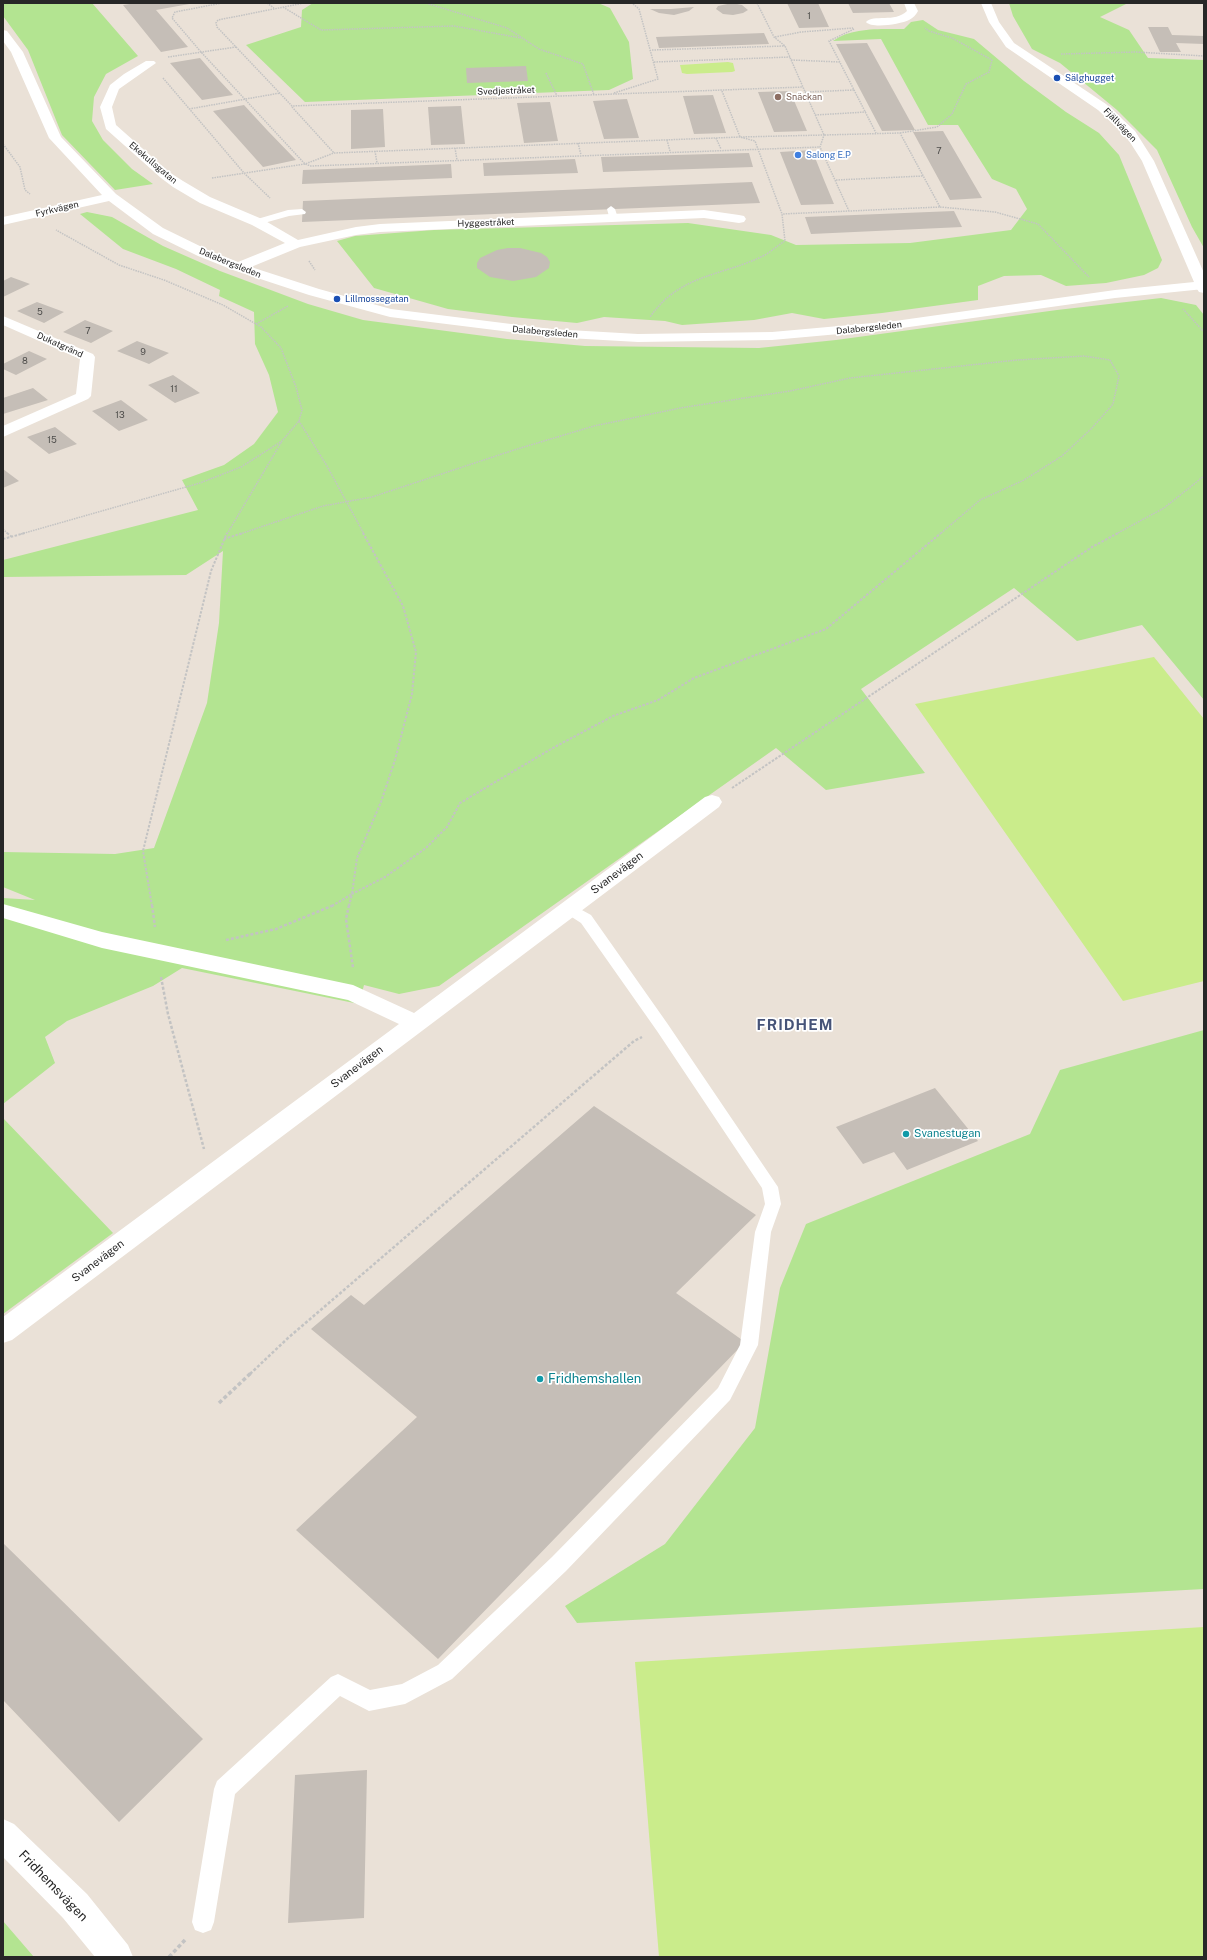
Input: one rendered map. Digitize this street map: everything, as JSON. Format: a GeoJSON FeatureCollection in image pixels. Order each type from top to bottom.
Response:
{"type":"FeatureCollection","features":[{"type":"Feature","properties":{"kind":"street"},"geometry":{"type":"LineString","coordinates":[[871,22],[901,19],[910,15],[914,11],[909,3]]}},
{"type":"Feature","properties":{"kind":"street","name":"Fjällvägen"},"geometry":{"type":"LineString","coordinates":[[986,3],[994,22],[1003,35],[1022,54],[1102,107],[1131,134],[1148,160],[1203,286]]}},
{"type":"Feature","properties":{"kind":"street","name":"Dalabergsleden"},"geometry":{"type":"LineString","coordinates":[[3,33],[18,52],[55,138],[111,197],[158,231],[203,253],[238,267],[314,292],[401,315],[551,333],[638,338],[772,336],[896,325],[1171,287],[1203,286]]}},
{"type":"Feature","properties":{"kind":"street","name":"Ekekullsgatan"},"geometry":{"type":"LineString","coordinates":[[150,62],[128,76],[114,88],[106,107],[110,126],[165,175],[178,184],[205,200],[257,222],[296,244]]}},
{"type":"Feature","properties":{"kind":"street","name":"Fyrkvägen"},"geometry":{"type":"LineString","coordinates":[[3,221],[111,197]]}},
{"type":"Feature","properties":{"kind":"street","name":"Hyggestråket"},"geometry":{"type":"LineString","coordinates":[[238,267],[296,244],[356,231],[477,219],[612,214],[704,214],[739,220]]}},
{"type":"Feature","properties":{"kind":"street","name":"Dukatgränd"},"geometry":{"type":"LineString","coordinates":[[3,320],[88,357],[83,396],[3,432]]}},
{"type":"Feature","properties":{"kind":"street","name":"Svanevägen"},"geometry":{"type":"LineString","coordinates":[[3,1332],[712,802]]}},
{"type":"Feature","properties":{"kind":"street"},"geometry":{"type":"LineString","coordinates":[[3,911],[102,940],[353,993],[416,1023]]}},
{"type":"Feature","properties":{"kind":"street","name":"Fridhemsvägen"},"geometry":{"type":"LineString","coordinates":[[3,1835],[76,1906],[116,1957]]}},
{"type":"Feature","properties":{"kind":"lane"},"geometry":{"type":"LineString","coordinates":[[257,222],[279,215],[302,212]]}},
{"type":"Feature","properties":{"kind":"lane"},"geometry":{"type":"LineString","coordinates":[[203,1922],[225,1789],[338,1684],[369,1701],[405,1694],[445,1672],[559,1564],[724,1394],[749,1345],[763,1232],[773,1204],[770,1187],[662,1027],[586,919],[569,908]]}},
{"type":"Feature","properties":{"kind":"path"},"geometry":{"type":"LineString","coordinates":[[222,3],[182,9],[172,14],[174,21],[305,164],[311,166],[758,148],[820,147]]}},
{"type":"Feature","properties":{"kind":"path"},"geometry":{"type":"LineString","coordinates":[[267,3],[274,8]]}},
{"type":"Feature","properties":{"kind":"path"},"geometry":{"type":"LineString","coordinates":[[304,3],[233,16],[218,20],[216,23],[236,47],[334,153]]}},
{"type":"Feature","properties":{"kind":"path"},"geometry":{"type":"LineString","coordinates":[[426,3],[507,28],[539,49],[583,64],[594,95]]}},
{"type":"Feature","properties":{"kind":"path"},"geometry":{"type":"LineString","coordinates":[[610,94],[658,79],[652,50],[639,9],[632,3]]}},
{"type":"Feature","properties":{"kind":"path"},"geometry":{"type":"LineString","coordinates":[[757,3],[774,37],[785,46],[790,57],[824,135],[820,147],[849,211]]}},
{"type":"Feature","properties":{"kind":"path"},"geometry":{"type":"LineString","coordinates":[[283,7],[321,30],[454,26],[521,38]]}},
{"type":"Feature","properties":{"kind":"path"},"geometry":{"type":"LineString","coordinates":[[178,184],[305,164],[334,153],[740,137],[900,133],[937,127],[952,114],[966,84],[989,72],[992,60],[952,38],[929,31],[924,27]]}},
{"type":"Feature","properties":{"kind":"path"},"geometry":{"type":"LineString","coordinates":[[858,28],[830,41],[876,134]]}},
{"type":"Feature","properties":{"kind":"path"},"geometry":{"type":"LineString","coordinates":[[652,50],[785,46]]}},
{"type":"Feature","properties":{"kind":"path"},"geometry":{"type":"LineString","coordinates":[[236,47],[164,57],[150,62],[188,109],[244,173],[275,203],[279,215]]}},
{"type":"Feature","properties":{"kind":"path"},"geometry":{"type":"LineString","coordinates":[[1022,54],[1136,52],[1204,56]]}},
{"type":"Feature","properties":{"kind":"path"},"geometry":{"type":"LineString","coordinates":[[654,62],[790,57]]}},
{"type":"Feature","properties":{"kind":"path"},"geometry":{"type":"LineString","coordinates":[[791,60],[840,62]]}},
{"type":"Feature","properties":{"kind":"path"},"geometry":{"type":"LineString","coordinates":[[546,73],[557,96]]}},
{"type":"Feature","properties":{"kind":"path","name":"Svedjestråket"},"geometry":{"type":"LineString","coordinates":[[292,106],[803,87]]}},
{"type":"Feature","properties":{"kind":"path"},"geometry":{"type":"LineString","coordinates":[[722,90],[740,137]]}},
{"type":"Feature","properties":{"kind":"path"},"geometry":{"type":"LineString","coordinates":[[805,92],[854,90]]}},
{"type":"Feature","properties":{"kind":"path"},"geometry":{"type":"LineString","coordinates":[[188,109],[280,93]]}},
{"type":"Feature","properties":{"kind":"path"},"geometry":{"type":"LineString","coordinates":[[815,114],[866,112]]}},
{"type":"Feature","properties":{"kind":"path"},"geometry":{"type":"LineString","coordinates":[[900,133],[940,207]]}},
{"type":"Feature","properties":{"kind":"path"},"geometry":{"type":"LineString","coordinates":[[649,318],[655,308],[669,294],[697,279],[765,255],[785,241],[782,214],[755,141],[740,137]]}},
{"type":"Feature","properties":{"kind":"path"},"geometry":{"type":"LineString","coordinates":[[716,138],[721,150]]}},
{"type":"Feature","properties":{"kind":"path"},"geometry":{"type":"LineString","coordinates":[[667,140],[670,152]]}},
{"type":"Feature","properties":{"kind":"path"},"geometry":{"type":"LineString","coordinates":[[578,143],[581,155]]}},
{"type":"Feature","properties":{"kind":"path"},"geometry":{"type":"LineString","coordinates":[[3,144],[20,167],[25,190],[34,199]]}},
{"type":"Feature","properties":{"kind":"path"},"geometry":{"type":"LineString","coordinates":[[455,148],[457,160]]}},
{"type":"Feature","properties":{"kind":"path"},"geometry":{"type":"LineString","coordinates":[[375,151],[377,163]]}},
{"type":"Feature","properties":{"kind":"path"},"geometry":{"type":"LineString","coordinates":[[836,180],[923,176]]}},
{"type":"Feature","properties":{"kind":"path"},"geometry":{"type":"LineString","coordinates":[[782,214],[940,207],[970,208],[995,212],[1038,224],[1082,272],[1092,279]]}},
{"type":"Feature","properties":{"kind":"path"},"geometry":{"type":"LineString","coordinates":[[56,230],[119,265],[164,280],[223,304],[261,327],[281,348],[296,387],[302,410],[299,421],[282,441],[230,526],[211,571],[143,851],[158,944],[156,951],[168,1014],[211,1177]]}},
{"type":"Feature","properties":{"kind":"path"},"geometry":{"type":"LineString","coordinates":[[256,324],[326,285],[296,244]]}},
{"type":"Feature","properties":{"kind":"path"},"geometry":{"type":"LineString","coordinates":[[1171,287],[1178,303],[1204,332]]}},
{"type":"Feature","properties":{"kind":"path"},"geometry":{"type":"LineString","coordinates":[[222,941],[276,929],[337,904],[352,894],[385,877],[426,848],[447,827],[460,803],[551,749],[614,716],[658,700],[694,678],[826,629],[980,500],[1024,480],[1062,456],[1092,428],[1113,404],[1119,376],[1110,360],[1084,356],[1017,360],[850,378],[790,390],[680,408],[594,426],[514,450],[372,497],[323,506],[224,539]]}},
{"type":"Feature","properties":{"kind":"path"},"geometry":{"type":"LineString","coordinates":[[299,421],[347,502],[403,606],[416,652],[412,694],[395,760],[381,802],[357,858],[352,894],[346,919],[354,971]]}},
{"type":"Feature","properties":{"kind":"path"},"geometry":{"type":"LineString","coordinates":[[3,539],[200,483],[241,467],[282,441]]}},
{"type":"Feature","properties":{"kind":"path"},"geometry":{"type":"LineString","coordinates":[[712,802],[1092,547],[1164,508],[1204,476]]}},
{"type":"Feature","properties":{"kind":"path"},"geometry":{"type":"LineString","coordinates":[[3,529],[13,537]]}},
{"type":"Feature","properties":{"kind":"path"},"geometry":{"type":"LineString","coordinates":[[219,1403],[288,1338],[634,1041],[662,1027]]}},
{"type":"Feature","properties":{"kind":"green space"},"geometry":{"type":"Polygon","coordinates":[[[3,3],[92,3],[138,56],[106,74],[94,97],[92,121],[103,140],[132,169],[153,184],[115,190],[62,135],[28,50],[3,16],[3,3]]]}},
{"type":"Feature","properties":{"kind":"green space"},"geometry":{"type":"Polygon","coordinates":[[[313,3],[598,3],[610,8],[629,42],[633,79],[609,90],[305,102],[246,45],[301,27],[302,10],[313,3]]]}},
{"type":"Feature","properties":{"kind":"green space"},"geometry":{"type":"Polygon","coordinates":[[[1009,3],[1128,3],[1100,17],[1129,30],[1148,58],[1204,60],[1204,248],[1192,227],[1157,150],[1117,110],[1060,63],[1032,49],[1013,16],[1009,3]]]}},
{"type":"Feature","properties":{"kind":"green space"},"geometry":{"type":"Polygon","coordinates":[[[923,20],[938,30],[974,39],[1024,81],[1066,112],[1099,133],[1119,155],[1162,260],[1158,268],[1144,275],[1106,283],[1066,286],[1041,275],[1004,276],[978,286],[978,300],[824,319],[792,313],[754,320],[682,325],[665,321],[604,317],[577,323],[448,309],[374,288],[337,241],[355,236],[434,230],[688,223],[771,235],[796,245],[910,243],[1011,230],[1027,209],[1016,189],[992,179],[958,125],[928,125],[881,39],[833,41],[840,36],[858,31],[904,29],[911,22],[923,20]]]}},
{"type":"Feature","properties":{"kind":"green space"},"geometry":{"type":"Polygon","coordinates":[[[733,63],[735,71],[687,74],[682,73],[680,65],[733,63]]]}},
{"type":"Feature","properties":{"kind":"green space"},"geometry":{"type":"Polygon","coordinates":[[[87,212],[112,217],[163,246],[220,271],[308,304],[363,320],[507,339],[585,346],[759,348],[836,340],[1057,310],[1161,298],[1196,305],[1204,315],[1204,700],[1142,625],[1077,641],[1014,588],[861,689],[925,773],[826,790],[776,748],[439,986],[399,994],[364,985],[359,1004],[182,968],[153,986],[67,1021],[45,1037],[55,1063],[3,1104],[3,898],[35,900],[3,887],[3,852],[115,854],[154,848],[207,703],[219,623],[223,551],[186,575],[3,577],[3,560],[198,510],[182,480],[224,465],[254,444],[278,412],[269,375],[255,344],[254,312],[219,296],[220,290],[176,269],[123,249],[80,214],[87,212]]]}},
{"type":"Feature","properties":{"kind":"green space"},"geometry":{"type":"Polygon","coordinates":[[[1154,657],[1204,719],[1204,981],[1123,1001],[915,704],[1154,657]]]}},
{"type":"Feature","properties":{"kind":"green space"},"geometry":{"type":"Polygon","coordinates":[[[1204,1030],[1204,1589],[577,1623],[565,1606],[665,1544],[755,1428],[780,1288],[806,1224],[1030,1134],[1060,1070],[1204,1030]]]}},
{"type":"Feature","properties":{"kind":"green space"},"geometry":{"type":"Polygon","coordinates":[[[3,1118],[113,1233],[3,1314],[3,1118]]]}},
{"type":"Feature","properties":{"kind":"green space"},"geometry":{"type":"Polygon","coordinates":[[[1204,1627],[1204,1957],[659,1957],[635,1662],[1204,1627]]]}},
{"type":"Feature","properties":{"kind":"green space"},"geometry":{"type":"Polygon","coordinates":[[[3,1921],[34,1957],[3,1957],[3,1921]]]}},
{"type":"Feature","properties":{"kind":"building"},"geometry":{"type":"Polygon","coordinates":[[[136,3],[195,3],[156,10],[188,47],[161,52],[123,5],[136,3]]]}},
{"type":"Feature","properties":{"kind":"building"},"geometry":{"type":"Polygon","coordinates":[[[732,3],[742,5],[748,10],[743,13],[733,15],[723,14],[716,9],[718,6],[732,3]]]}},
{"type":"Feature","properties":{"kind":"building"},"geometry":{"type":"Polygon","coordinates":[[[787,3],[818,3],[829,27],[799,28],[787,3]]]}},
{"type":"Feature","properties":{"kind":"building"},"geometry":{"type":"Polygon","coordinates":[[[848,3],[889,3],[894,12],[853,13],[848,3]]]}},
{"type":"Feature","properties":{"kind":"building"},"geometry":{"type":"Polygon","coordinates":[[[694,7],[689,11],[674,15],[659,13],[650,9],[671,9],[694,7]]]}},
{"type":"Feature","properties":{"kind":"building"},"geometry":{"type":"Polygon","coordinates":[[[1148,27],[1168,27],[1172,35],[1204,36],[1204,44],[1176,43],[1181,52],[1160,52],[1148,27]]]}},
{"type":"Feature","properties":{"kind":"building"},"geometry":{"type":"Polygon","coordinates":[[[764,33],[769,44],[659,48],[656,37],[764,33]]]}},
{"type":"Feature","properties":{"kind":"building"},"geometry":{"type":"Polygon","coordinates":[[[867,43],[915,130],[882,131],[836,44],[867,43]]]}},
{"type":"Feature","properties":{"kind":"building"},"geometry":{"type":"Polygon","coordinates":[[[200,58],[233,95],[202,100],[170,63],[200,58]]]}},
{"type":"Feature","properties":{"kind":"building"},"geometry":{"type":"Polygon","coordinates":[[[526,66],[528,81],[467,83],[466,68],[526,66]]]}},
{"type":"Feature","properties":{"kind":"building"},"geometry":{"type":"Polygon","coordinates":[[[790,91],[807,131],[774,132],[758,92],[790,91]]]}},
{"type":"Feature","properties":{"kind":"building"},"geometry":{"type":"Polygon","coordinates":[[[713,95],[726,133],[694,134],[683,96],[713,95]]]}},
{"type":"Feature","properties":{"kind":"building"},"geometry":{"type":"Polygon","coordinates":[[[627,99],[639,138],[604,139],[593,101],[627,99]]]}},
{"type":"Feature","properties":{"kind":"building"},"geometry":{"type":"Polygon","coordinates":[[[550,102],[558,141],[524,143],[517,103],[550,102]]]}},
{"type":"Feature","properties":{"kind":"building"},"geometry":{"type":"Polygon","coordinates":[[[244,105],[296,160],[263,167],[213,111],[244,105]]]}},
{"type":"Feature","properties":{"kind":"building"},"geometry":{"type":"Polygon","coordinates":[[[461,106],[465,144],[431,145],[428,107],[461,106]]]}},
{"type":"Feature","properties":{"kind":"building"},"geometry":{"type":"Polygon","coordinates":[[[383,109],[385,147],[351,149],[351,110],[383,109]]]}},
{"type":"Feature","properties":{"kind":"building"},"geometry":{"type":"Polygon","coordinates":[[[943,131],[982,198],[950,200],[913,132],[943,131]]]}},
{"type":"Feature","properties":{"kind":"building"},"geometry":{"type":"Polygon","coordinates":[[[812,150],[834,204],[801,205],[780,152],[812,150]]]}},
{"type":"Feature","properties":{"kind":"building"},"geometry":{"type":"Polygon","coordinates":[[[749,153],[753,167],[603,172],[601,157],[749,153]]]}},
{"type":"Feature","properties":{"kind":"building"},"geometry":{"type":"Polygon","coordinates":[[[575,159],[578,173],[484,176],[483,163],[575,159]]]}},
{"type":"Feature","properties":{"kind":"building"},"geometry":{"type":"Polygon","coordinates":[[[451,164],[452,178],[302,184],[303,170],[451,164]]]}},
{"type":"Feature","properties":{"kind":"building"},"geometry":{"type":"Polygon","coordinates":[[[752,182],[760,203],[302,222],[303,201],[752,182]]]}},
{"type":"Feature","properties":{"kind":"building"},"geometry":{"type":"Polygon","coordinates":[[[954,211],[962,227],[811,234],[805,217],[954,211]]]}},
{"type":"Feature","properties":{"kind":"building"},"geometry":{"type":"Polygon","coordinates":[[[520,248],[541,253],[547,257],[550,262],[549,268],[536,277],[513,281],[490,277],[477,268],[477,263],[480,258],[497,250],[520,248]]]}},
{"type":"Feature","properties":{"kind":"building"},"geometry":{"type":"Polygon","coordinates":[[[11,277],[30,284],[3,297],[3,281],[11,277]]]}},
{"type":"Feature","properties":{"kind":"building"},"geometry":{"type":"Polygon","coordinates":[[[37,302],[64,312],[44,323],[17,311],[37,302]]]}},
{"type":"Feature","properties":{"kind":"building"},"geometry":{"type":"Polygon","coordinates":[[[85,320],[113,331],[91,343],[63,332],[85,320]]]}},
{"type":"Feature","properties":{"kind":"building"},"geometry":{"type":"Polygon","coordinates":[[[137,341],[169,353],[149,364],[117,351],[137,341]]]}},
{"type":"Feature","properties":{"kind":"building"},"geometry":{"type":"Polygon","coordinates":[[[29,351],[47,359],[16,375],[3,369],[3,364],[29,351]]]}},
{"type":"Feature","properties":{"kind":"building"},"geometry":{"type":"Polygon","coordinates":[[[173,375],[200,393],[175,403],[148,385],[173,375]]]}},
{"type":"Feature","properties":{"kind":"building"},"geometry":{"type":"Polygon","coordinates":[[[33,388],[48,400],[3,414],[3,398],[33,388]]]}},
{"type":"Feature","properties":{"kind":"building"},"geometry":{"type":"Polygon","coordinates":[[[121,400],[148,420],[119,431],[92,411],[121,400]]]}},
{"type":"Feature","properties":{"kind":"building"},"geometry":{"type":"Polygon","coordinates":[[[55,427],[77,444],[49,454],[27,437],[55,427]]]}},
{"type":"Feature","properties":{"kind":"building"},"geometry":{"type":"Polygon","coordinates":[[[3,469],[19,481],[3,488],[3,469]]]}},
{"type":"Feature","properties":{"kind":"building","name":"Svanestugan"},"geometry":{"type":"Polygon","coordinates":[[[935,1088],[978,1141],[907,1170],[894,1152],[863,1164],[836,1127],[935,1088]]]}},
{"type":"Feature","properties":{"kind":"building","name":"Fridhemshallen"},"geometry":{"type":"Polygon","coordinates":[[[594,1106],[756,1215],[676,1293],[745,1342],[438,1659],[296,1530],[417,1417],[311,1329],[351,1295],[364,1305],[594,1106]]]}},
{"type":"Feature","properties":{"kind":"building"},"geometry":{"type":"Polygon","coordinates":[[[3,1543],[203,1739],[119,1822],[3,1700],[3,1543]]]}},
{"type":"Feature","properties":{"kind":"building"},"geometry":{"type":"Polygon","coordinates":[[[367,1770],[364,1918],[288,1923],[295,1775],[367,1770]]]}},
{"type":"Feature","properties":{"kind":"place","name":"Sälghugget"},"geometry":{"type":"Point","coordinates":[1057,78]}},
{"type":"Feature","properties":{"kind":"place","name":"Snäckan"},"geometry":{"type":"Point","coordinates":[778,97]}},
{"type":"Feature","properties":{"kind":"place","name":"Salong E.P"},"geometry":{"type":"Point","coordinates":[798,155]}},
{"type":"Feature","properties":{"kind":"place","name":"Lillmossegatan"},"geometry":{"type":"Point","coordinates":[337,299]}},
{"type":"Feature","properties":{"kind":"place","name":"Svanestugan"},"geometry":{"type":"Point","coordinates":[906,1134]}},
{"type":"Feature","properties":{"kind":"place","name":"Fridhemshallen"},"geometry":{"type":"Point","coordinates":[540,1379]}},
{"type":"Feature","properties":{"kind":"district","name":"FRIDHEM"},"geometry":{"type":"Point","coordinates":[795,1025]}}]}
